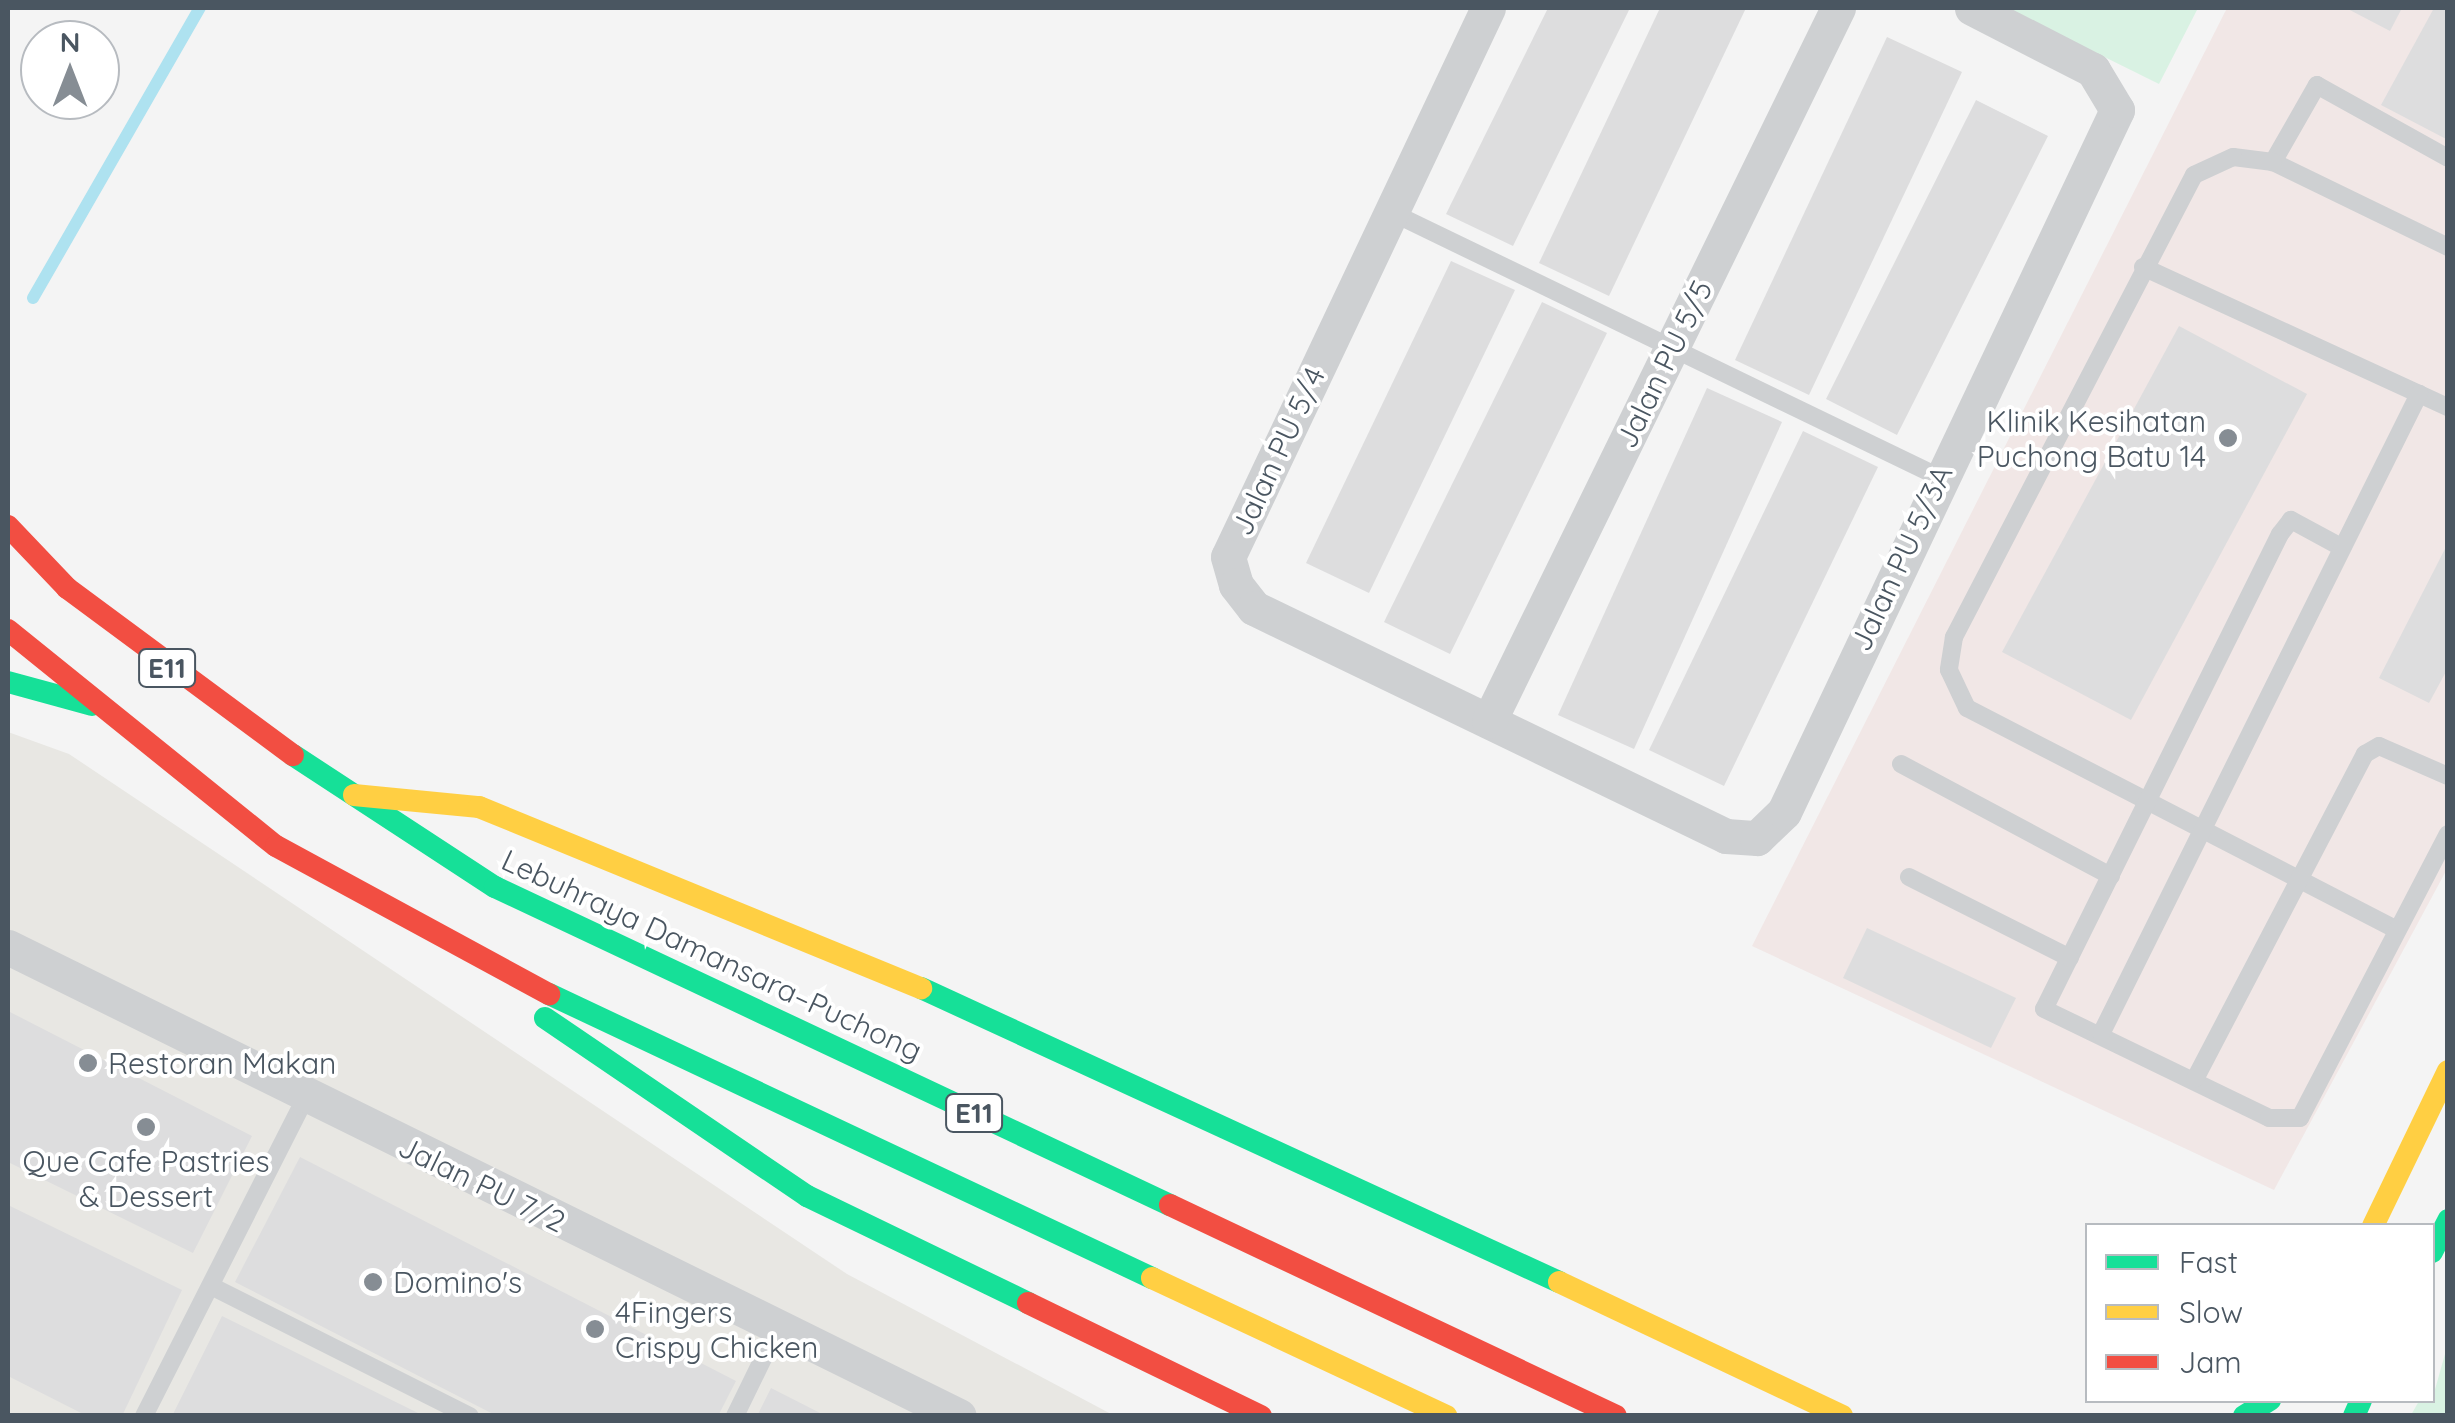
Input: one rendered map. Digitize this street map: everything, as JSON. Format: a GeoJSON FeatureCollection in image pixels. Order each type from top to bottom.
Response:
{"type":"FeatureCollection","features":[{"type":"Feature","properties":{"kind":"main road","name":"Lebuhraya Damansara–Puchong"},"geometry":{"type":"LineString","coordinates":[[8,526],[67,588],[341,794],[495,887],[1616,1416]]}},
{"type":"Feature","properties":{"kind":"main road","name":"E11"},"geometry":{"type":"LineString","coordinates":[[8,630],[92,705],[276,846],[459,952],[1446,1416]]}},
{"type":"Feature","properties":{"kind":"main road"},"geometry":{"type":"LineString","coordinates":[[8,682],[92,705]]}},
{"type":"Feature","properties":{"kind":"main road"},"geometry":{"type":"LineString","coordinates":[[341,794],[480,807],[778,924],[1168,1097],[1842,1416]]}},
{"type":"Feature","properties":{"kind":"main road"},"geometry":{"type":"LineString","coordinates":[[459,952],[640,1091],[807,1196],[1262,1416]]}},
{"type":"Feature","properties":{"kind":"main road"},"geometry":{"type":"LineString","coordinates":[[2374,1223],[2448,1070]]}},
{"type":"Feature","properties":{"kind":"main road"},"geometry":{"type":"LineString","coordinates":[[2435,1246],[2448,1220]]}},
{"type":"Feature","properties":{"kind":"street","name":"Jalan PU 5/4"},"geometry":{"type":"LineString","coordinates":[[1488,8],[1228,557],[1254,608],[1726,836],[1757,838]]}},
{"type":"Feature","properties":{"kind":"street","name":"Jalan PU 5/5"},"geometry":{"type":"LineString","coordinates":[[1489,721],[1838,8]]}},
{"type":"Feature","properties":{"kind":"street","name":"Jalan PU 5/3A"},"geometry":{"type":"LineString","coordinates":[[1757,838],[1784,812],[1938,477],[2117,110],[2093,70],[1972,8]]}},
{"type":"Feature","properties":{"kind":"street","name":"Jalan PU 7/2"},"geometry":{"type":"LineString","coordinates":[[8,947],[305,1099],[959,1416]]}},
{"type":"Feature","properties":{"kind":"lane"},"geometry":{"type":"LineString","coordinates":[[2273,162],[2317,84],[2448,158]]}},
{"type":"Feature","properties":{"kind":"lane"},"geometry":{"type":"LineString","coordinates":[[2396,929],[1967,708],[1949,670],[1954,638],[2143,267],[2209,162],[2273,162],[2448,248]]}},
{"type":"Feature","properties":{"kind":"lane"},"geometry":{"type":"LineString","coordinates":[[1391,212],[1938,477]]}},
{"type":"Feature","properties":{"kind":"lane"},"geometry":{"type":"LineString","coordinates":[[2143,267],[2448,407]]}},
{"type":"Feature","properties":{"kind":"lane"},"geometry":{"type":"LineString","coordinates":[[2102,1034],[2208,832],[2341,547],[2418,394]]}},
{"type":"Feature","properties":{"kind":"lane"},"geometry":{"type":"LineString","coordinates":[[2341,547],[2292,520],[2280,534],[2044,1009],[2196,1079],[2269,1118],[2300,1118],[2448,834]]}},
{"type":"Feature","properties":{"kind":"lane"},"geometry":{"type":"LineString","coordinates":[[2196,1079],[2364,754],[2379,746],[2448,776]]}},
{"type":"Feature","properties":{"kind":"lane"},"geometry":{"type":"LineString","coordinates":[[1901,764],[2111,876]]}},
{"type":"Feature","properties":{"kind":"lane"},"geometry":{"type":"LineString","coordinates":[[1909,877],[2070,958]]}},
{"type":"Feature","properties":{"kind":"lane"},"geometry":{"type":"LineString","coordinates":[[144,1416],[305,1099]]}},
{"type":"Feature","properties":{"kind":"lane"},"geometry":{"type":"LineString","coordinates":[[211,1286],[470,1416]]}},
{"type":"Feature","properties":{"kind":"lane"},"geometry":{"type":"LineString","coordinates":[[735,1416],[778,1328]]}},
{"type":"Feature","properties":{"kind":"shaded area","name":"Klinik Kesihatan Puchong Batu 14"},"geometry":{"type":"Polygon","coordinates":[[[2227,8],[2447,8],[2447,869],[2274,1190],[1752,946],[2227,8]]]}},
{"type":"Feature","properties":{"kind":"shaded area"},"geometry":{"type":"Polygon","coordinates":[[[8,732],[69,754],[847,1274],[1113,1415],[8,1415],[8,732]]]}},
{"type":"Feature","properties":{"kind":"green space"},"geometry":{"type":"Polygon","coordinates":[[[2006,8],[2198,8],[2159,84],[2006,8]]]}},
{"type":"Feature","properties":{"kind":"green space"},"geometry":{"type":"Polygon","coordinates":[[[2447,1347],[2447,1415],[2411,1415],[2418,1403],[2435,1403],[2447,1347]]]}},
{"type":"Feature","properties":{"kind":"building"},"geometry":{"type":"Polygon","coordinates":[[[1548,8],[1630,8],[1513,246],[1446,214],[1548,8]]]}},
{"type":"Feature","properties":{"kind":"building"},"geometry":{"type":"Polygon","coordinates":[[[1660,8],[1746,8],[1609,296],[1539,263],[1660,8]]]}},
{"type":"Feature","properties":{"kind":"building"},"geometry":{"type":"Polygon","coordinates":[[[2346,8],[2402,8],[2390,31],[2346,8]]]}},
{"type":"Feature","properties":{"kind":"building"},"geometry":{"type":"Polygon","coordinates":[[[2434,8],[2448,8],[2448,140],[2381,105],[2434,8]]]}},
{"type":"Feature","properties":{"kind":"building"},"geometry":{"type":"Polygon","coordinates":[[[1887,37],[1962,72],[1809,395],[1735,360],[1887,37]]]}},
{"type":"Feature","properties":{"kind":"building"},"geometry":{"type":"Polygon","coordinates":[[[1976,100],[2048,136],[1897,435],[1826,399],[1976,100]]]}},
{"type":"Feature","properties":{"kind":"building"},"geometry":{"type":"Polygon","coordinates":[[[1451,261],[1515,290],[1369,593],[1306,563],[1451,261]]]}},
{"type":"Feature","properties":{"kind":"building"},"geometry":{"type":"Polygon","coordinates":[[[1542,302],[1607,333],[1450,654],[1384,622],[1542,302]]]}},
{"type":"Feature","properties":{"kind":"building"},"geometry":{"type":"Polygon","coordinates":[[[2179,326],[2307,394],[2131,720],[2002,652],[2179,326]]]}},
{"type":"Feature","properties":{"kind":"building"},"geometry":{"type":"Polygon","coordinates":[[[1707,388],[1782,422],[1634,749],[1558,715],[1707,388]]]}},
{"type":"Feature","properties":{"kind":"building"},"geometry":{"type":"Polygon","coordinates":[[[1803,431],[1878,467],[1724,786],[1649,750],[1803,431]]]}},
{"type":"Feature","properties":{"kind":"building"},"geometry":{"type":"Polygon","coordinates":[[[2448,543],[2448,668],[2429,703],[2379,678],[2448,543]]]}},
{"type":"Feature","properties":{"kind":"building"},"geometry":{"type":"Polygon","coordinates":[[[1867,928],[2016,998],[1991,1048],[1843,978],[1867,928]]]}},
{"type":"Feature","properties":{"kind":"building"},"geometry":{"type":"Polygon","coordinates":[[[8,1011],[252,1136],[193,1253],[8,1162],[8,1011]]]}},
{"type":"Feature","properties":{"kind":"building"},"geometry":{"type":"Polygon","coordinates":[[[300,1157],[736,1381],[718,1416],[497,1416],[235,1282],[300,1157]]]}},
{"type":"Feature","properties":{"kind":"building"},"geometry":{"type":"Polygon","coordinates":[[[8,1205],[182,1290],[122,1416],[87,1416],[8,1376],[8,1205]]]}},
{"type":"Feature","properties":{"kind":"building"},"geometry":{"type":"Polygon","coordinates":[[[222,1316],[424,1416],[172,1416],[222,1316]]]}},
{"type":"Feature","properties":{"kind":"building"},"geometry":{"type":"Polygon","coordinates":[[[771,1388],[826,1416],[757,1416],[771,1388]]]}},
{"type":"Feature","properties":{"kind":"waterway"},"geometry":{"type":"LineString","coordinates":[[33,298],[200,8]]}},
{"type":"Feature","properties":{"kind":"traffic: fast"},"geometry":{"type":"LineString","coordinates":[[8,682],[92,705]]}},
{"type":"Feature","properties":{"kind":"traffic: fast"},"geometry":{"type":"LineString","coordinates":[[293,755],[495,887],[1170,1205]]}},
{"type":"Feature","properties":{"kind":"traffic: fast"},"geometry":{"type":"LineString","coordinates":[[921,988],[1559,1282]]}},
{"type":"Feature","properties":{"kind":"traffic: fast"},"geometry":{"type":"LineString","coordinates":[[549,994],[1152,1278]]}},
{"type":"Feature","properties":{"kind":"traffic: fast"},"geometry":{"type":"LineString","coordinates":[[545,1018],[807,1196],[1028,1303]]}},
{"type":"Feature","properties":{"kind":"traffic: fast"},"geometry":{"type":"LineString","coordinates":[[2435,1246],[2448,1220]]}},
{"type":"Feature","properties":{"kind":"traffic: fast"},"geometry":{"type":"LineString","coordinates":[[2244,1416],[2265,1403]]}},
{"type":"Feature","properties":{"kind":"traffic: fast"},"geometry":{"type":"LineString","coordinates":[[2354,1416],[2360,1403]]}},
{"type":"Feature","properties":{"kind":"traffic: slow"},"geometry":{"type":"LineString","coordinates":[[354,795],[479,807],[921,988]]}},
{"type":"Feature","properties":{"kind":"traffic: slow"},"geometry":{"type":"LineString","coordinates":[[2374,1223],[2448,1071]]}},
{"type":"Feature","properties":{"kind":"traffic: slow"},"geometry":{"type":"LineString","coordinates":[[1152,1278],[1446,1416]]}},
{"type":"Feature","properties":{"kind":"traffic: slow"},"geometry":{"type":"LineString","coordinates":[[1559,1282],[1842,1416]]}},
{"type":"Feature","properties":{"kind":"traffic: jam"},"geometry":{"type":"LineString","coordinates":[[8,526],[67,588],[293,755]]}},
{"type":"Feature","properties":{"kind":"traffic: jam"},"geometry":{"type":"LineString","coordinates":[[8,630],[276,846],[549,994]]}},
{"type":"Feature","properties":{"kind":"traffic: jam"},"geometry":{"type":"LineString","coordinates":[[1170,1205],[1616,1416]]}},
{"type":"Feature","properties":{"kind":"traffic: jam"},"geometry":{"type":"LineString","coordinates":[[1028,1303],[1261,1416]]}},
{"type":"Feature","properties":{"kind":"place","name":"Klinik Kesihatan Puchong Batu 14"},"geometry":{"type":"Point","coordinates":[2228,438]}},
{"type":"Feature","properties":{"kind":"place","name":"Restoran Makan"},"geometry":{"type":"Point","coordinates":[88,1063]}},
{"type":"Feature","properties":{"kind":"place","name":"Que Cafe Pastries & Dessert"},"geometry":{"type":"Point","coordinates":[146,1127]}},
{"type":"Feature","properties":{"kind":"place","name":"Domino's"},"geometry":{"type":"Point","coordinates":[373,1282]}},
{"type":"Feature","properties":{"kind":"place","name":"4Fingers Crispy Chicken"},"geometry":{"type":"Point","coordinates":[595,1329]}}]}
